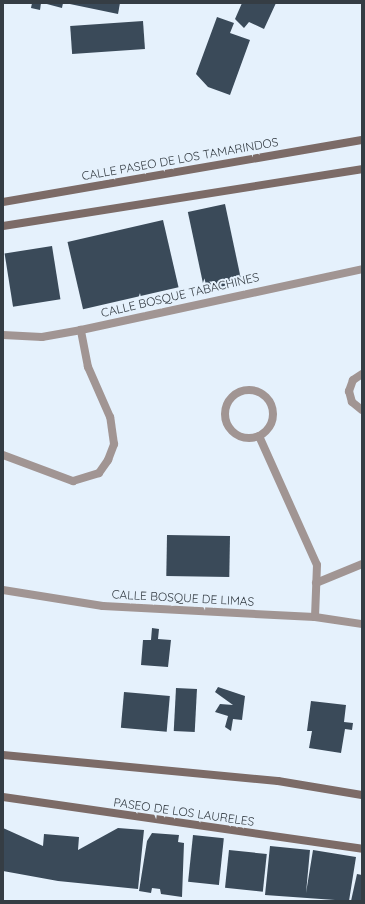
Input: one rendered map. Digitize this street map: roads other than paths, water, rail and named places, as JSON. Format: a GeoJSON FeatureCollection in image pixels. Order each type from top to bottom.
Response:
{"type":"FeatureCollection","features":[{"type":"Feature","properties":{"kind":"street","name":"CALLE PASEO DE LOS TAMARINDOS"},"geometry":{"type":"LineString","coordinates":[[3,202],[362,140]]}},
{"type":"Feature","properties":{"kind":"street"},"geometry":{"type":"LineString","coordinates":[[3,226],[362,169]]}},
{"type":"Feature","properties":{"kind":"street","name":"CALLE BOSQUE TABACHINES"},"geometry":{"type":"LineString","coordinates":[[3,336],[42,337],[81,330],[362,269]]}},
{"type":"Feature","properties":{"kind":"street"},"geometry":{"type":"LineString","coordinates":[[3,455],[73,481],[99,473],[108,460],[114,444],[110,417],[88,367],[81,330]]}},
{"type":"Feature","properties":{"kind":"street"},"geometry":{"type":"LineString","coordinates":[[362,374],[353,380],[349,391],[352,402],[362,410]]}},
{"type":"Feature","properties":{"kind":"street"},"geometry":{"type":"LineString","coordinates":[[239,392],[261,393],[271,404],[273,419],[259,436],[237,435],[227,424],[228,402],[239,392]]}},
{"type":"Feature","properties":{"kind":"street"},"geometry":{"type":"LineString","coordinates":[[259,436],[308,542],[317,565],[315,617]]}},
{"type":"Feature","properties":{"kind":"street"},"geometry":{"type":"LineString","coordinates":[[316,583],[362,564]]}},
{"type":"Feature","properties":{"kind":"street","name":"CALLE BOSQUE DE LIMAS"},"geometry":{"type":"LineString","coordinates":[[3,590],[103,606],[315,617],[362,624]]}},
{"type":"Feature","properties":{"kind":"street"},"geometry":{"type":"LineString","coordinates":[[3,755],[278,781],[362,795]]}},
{"type":"Feature","properties":{"kind":"street","name":"PASEO DE LOS LAURELES"},"geometry":{"type":"LineString","coordinates":[[3,797],[362,848]]}}]}
